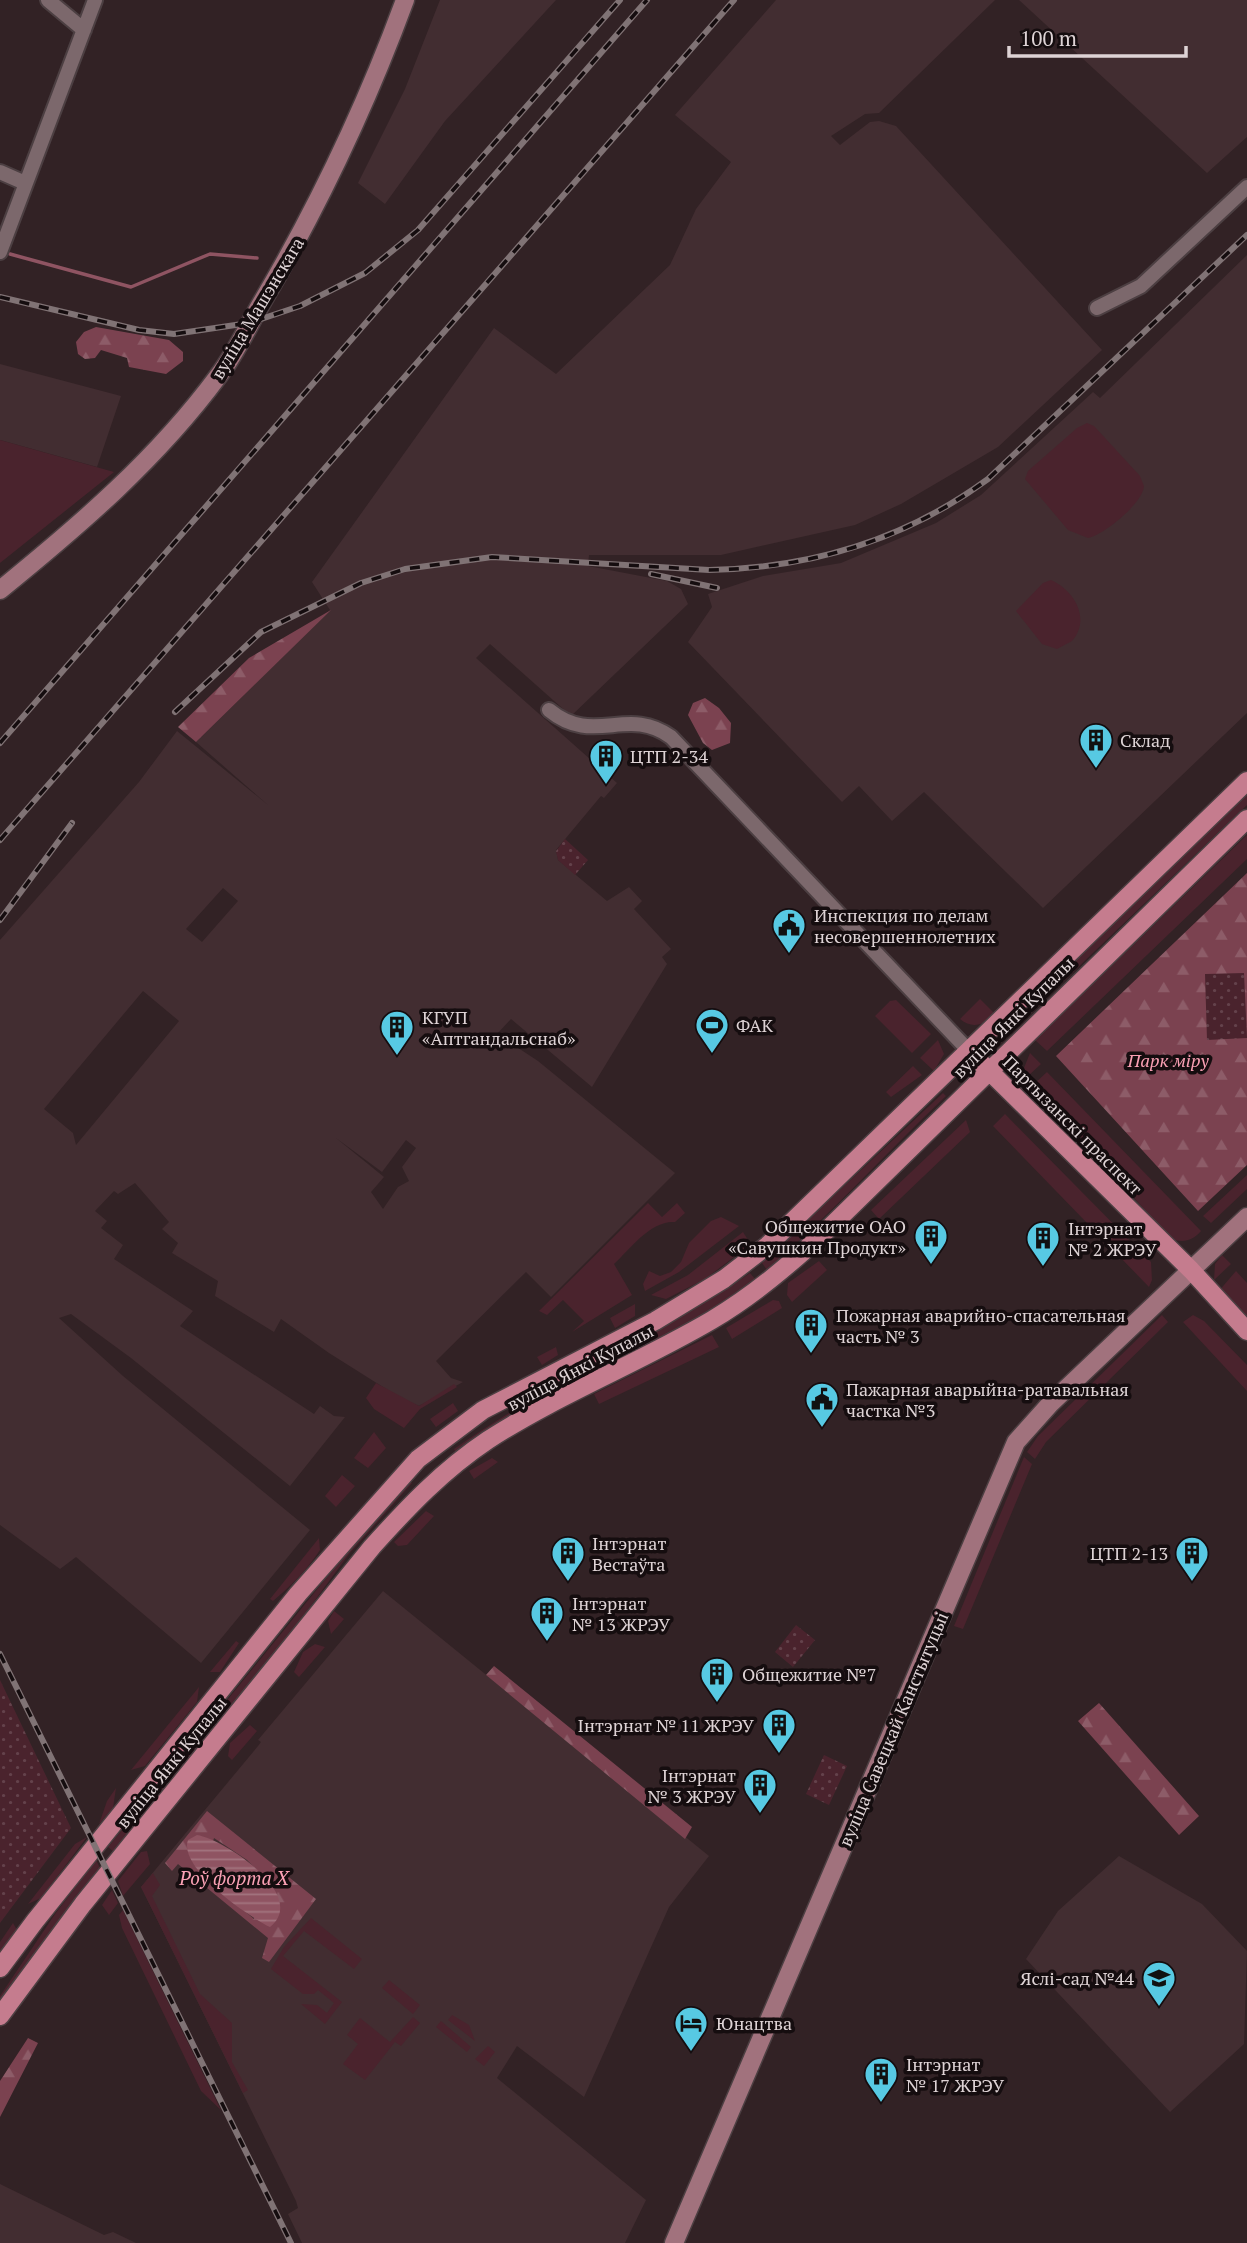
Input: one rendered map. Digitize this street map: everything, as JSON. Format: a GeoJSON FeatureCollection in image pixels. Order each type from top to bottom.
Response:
{"type":"FeatureCollection","features":[{"type":"Feature","properties":{"kind":"main road","name":"вуліца Машэнскага"},"geometry":{"type":"LineString","coordinates":[[0,590],[113,495],[185,418],[221,372],[341,158],[367,101],[405,0]]}},
{"type":"Feature","properties":{"kind":"main road","name":"вуліца Янкі Купалы"},"geometry":{"type":"LineString","coordinates":[[0,1968],[298,1594],[418,1459],[483,1410],[654,1321],[724,1279],[808,1207],[1247,781]]}},
{"type":"Feature","properties":{"kind":"main road","name":"вуліца Янкі Купалы"},"geometry":{"type":"LineString","coordinates":[[0,2016],[83,1904],[309,1624],[372,1547],[436,1479],[511,1427],[711,1321],[768,1283],[825,1232],[1247,819]]}},
{"type":"Feature","properties":{"kind":"main road","name":"Партызанскі праспект"},"geometry":{"type":"LineString","coordinates":[[969,1051],[1191,1270],[1247,1331]]}},
{"type":"Feature","properties":{"kind":"main road","name":"вуліца Савецкай Канстытуцыі"},"geometry":{"type":"LineString","coordinates":[[674,2243],[1016,1442],[1050,1404],[1247,1217]]}},
{"type":"Feature","properties":{"kind":"main road"},"geometry":{"type":"LineString","coordinates":[[418,1459],[436,1479]]}},
{"type":"Feature","properties":{"kind":"street"},"geometry":{"type":"LineString","coordinates":[[48,0],[84,30]]}},
{"type":"Feature","properties":{"kind":"street"},"geometry":{"type":"LineString","coordinates":[[0,252],[95,0]]}},
{"type":"Feature","properties":{"kind":"street"},"geometry":{"type":"LineString","coordinates":[[0,172],[24,183]]}},
{"type":"Feature","properties":{"kind":"street"},"geometry":{"type":"LineString","coordinates":[[1097,308],[1111,304],[1141,286],[1247,187]]}},
{"type":"Feature","properties":{"kind":"street","name":"Партызанскі праспект"},"geometry":{"type":"LineString","coordinates":[[549,710],[561,720],[581,727],[638,723],[651,726],[671,737],[969,1051]]}},
{"type":"Feature","properties":{"kind":"shaded area"},"geometry":{"type":"Polygon","coordinates":[[[440,0],[556,0],[445,121],[385,204],[358,183],[405,89],[440,0]]]}},
{"type":"Feature","properties":{"kind":"shaded area"},"geometry":{"type":"Polygon","coordinates":[[[776,0],[995,0],[879,113],[865,114],[831,136],[840,145],[870,122],[879,121],[896,126],[1102,350],[998,447],[901,504],[855,525],[721,555],[589,555],[588,566],[667,581],[681,589],[688,604],[571,716],[490,644],[476,658],[617,783],[604,798],[601,796],[556,850],[558,860],[607,901],[629,887],[642,901],[634,909],[671,949],[662,957],[667,964],[592,1087],[511,1019],[497,1034],[538,1061],[675,1173],[551,1297],[526,1272],[436,1361],[451,1378],[463,1382],[419,1406],[402,1399],[329,1353],[281,1319],[274,1332],[215,1296],[218,1281],[172,1253],[178,1243],[162,1229],[169,1222],[135,1183],[118,1194],[114,1191],[95,1211],[107,1221],[101,1228],[123,1245],[114,1259],[193,1311],[180,1326],[314,1414],[320,1406],[334,1416],[345,1417],[290,1486],[131,1358],[71,1314],[59,1318],[123,1376],[310,1530],[201,1663],[76,1557],[60,1569],[0,1525],[0,940],[139,782],[177,731],[268,805],[196,742],[330,610],[312,582],[494,328],[556,374],[670,265],[696,209],[731,162],[675,115],[776,0]],[[223,888],[186,929],[202,942],[238,901],[223,888]],[[143,991],[44,1109],[73,1133],[76,1145],[179,1021],[143,991]],[[336,1138],[384,1177],[371,1192],[383,1209],[398,1187],[409,1181],[402,1167],[416,1148],[406,1140],[382,1172],[336,1138]]]}},
{"type":"Feature","properties":{"kind":"shaded area"},"geometry":{"type":"Polygon","coordinates":[[[1019,0],[1247,0],[1247,137],[1207,173],[1019,0]]]}},
{"type":"Feature","properties":{"kind":"shaded area"},"geometry":{"type":"Polygon","coordinates":[[[1247,255],[1247,713],[1043,908],[924,792],[892,821],[859,786],[842,802],[688,642],[712,607],[708,594],[763,576],[841,563],[936,523],[981,495],[1093,392],[1100,398],[1247,255]]]}},
{"type":"Feature","properties":{"kind":"shaded area"},"geometry":{"type":"Polygon","coordinates":[[[0,364],[121,396],[97,467],[0,440],[0,364]]]}},
{"type":"Feature","properties":{"kind":"shaded area"},"geometry":{"type":"Polygon","coordinates":[[[1087,423],[1094,426],[1140,476],[1144,486],[1137,501],[1122,517],[1088,538],[1068,530],[1025,479],[1028,471],[1077,428],[1087,423]]]}},
{"type":"Feature","properties":{"kind":"shaded area"},"geometry":{"type":"Polygon","coordinates":[[[0,440],[114,472],[0,563],[0,440]]]}},
{"type":"Feature","properties":{"kind":"shaded area"},"geometry":{"type":"Polygon","coordinates":[[[1051,580],[1073,598],[1080,615],[1078,633],[1072,641],[1057,649],[1042,644],[1016,611],[1043,583],[1051,580]]]}},
{"type":"Feature","properties":{"kind":"shaded area"},"geometry":{"type":"Polygon","coordinates":[[[1247,792],[1247,805],[1019,1024],[1012,1017],[1247,792]]]}},
{"type":"Feature","properties":{"kind":"shaded area"},"geometry":{"type":"Polygon","coordinates":[[[1247,835],[1247,859],[1047,1051],[1035,1040],[1247,835]]]}},
{"type":"Feature","properties":{"kind":"shaded area"},"geometry":{"type":"Polygon","coordinates":[[[565,839],[588,860],[575,875],[558,860],[556,851],[565,839]]]}},
{"type":"Feature","properties":{"kind":"shaded area"},"geometry":{"type":"Polygon","coordinates":[[[1244,973],[1247,1038],[1207,1040],[1205,974],[1244,973]]]}},
{"type":"Feature","properties":{"kind":"shaded area"},"geometry":{"type":"Polygon","coordinates":[[[980,999],[996,1015],[974,1025],[960,1019],[980,999]]]}},
{"type":"Feature","properties":{"kind":"shaded area"},"geometry":{"type":"Polygon","coordinates":[[[896,1000],[931,1034],[912,1053],[875,1016],[890,1001],[896,1000]]]}},
{"type":"Feature","properties":{"kind":"shaded area"},"geometry":{"type":"Polygon","coordinates":[[[938,1040],[944,1054],[934,1071],[920,1058],[938,1040]]]}},
{"type":"Feature","properties":{"kind":"shaded area"},"geometry":{"type":"Polygon","coordinates":[[[1030,1053],[1041,1064],[1027,1077],[1024,1068],[1030,1053]]]}},
{"type":"Feature","properties":{"kind":"shaded area"},"geometry":{"type":"Polygon","coordinates":[[[913,1066],[922,1075],[891,1097],[886,1092],[913,1066]]]}},
{"type":"Feature","properties":{"kind":"shaded area"},"geometry":{"type":"Polygon","coordinates":[[[1047,1072],[1201,1231],[1198,1234],[1188,1240],[1171,1239],[1034,1084],[1047,1072]]]}},
{"type":"Feature","properties":{"kind":"shaded area"},"geometry":{"type":"Polygon","coordinates":[[[943,1093],[946,1096],[767,1270],[762,1263],[943,1093]]]}},
{"type":"Feature","properties":{"kind":"shaded area"},"geometry":{"type":"Polygon","coordinates":[[[1005,1114],[1151,1262],[1152,1280],[1149,1287],[993,1126],[1005,1114]]]}},
{"type":"Feature","properties":{"kind":"shaded area"},"geometry":{"type":"Polygon","coordinates":[[[966,1120],[970,1132],[879,1219],[871,1210],[966,1120]]]}},
{"type":"Feature","properties":{"kind":"shaded area"},"geometry":{"type":"Polygon","coordinates":[[[1247,1175],[1247,1189],[1211,1223],[1203,1216],[1247,1175]]]}},
{"type":"Feature","properties":{"kind":"shaded area"},"geometry":{"type":"Polygon","coordinates":[[[648,1203],[662,1217],[677,1203],[685,1213],[675,1222],[649,1230],[614,1264],[632,1295],[572,1332],[584,1321],[563,1300],[547,1315],[539,1311],[648,1203]]]}},
{"type":"Feature","properties":{"kind":"shaded area"},"geometry":{"type":"Polygon","coordinates":[[[721,1217],[739,1226],[679,1272],[645,1291],[643,1284],[649,1271],[660,1276],[671,1272],[681,1262],[689,1243],[711,1221],[721,1217]]]}},
{"type":"Feature","properties":{"kind":"shaded area"},"geometry":{"type":"Polygon","coordinates":[[[743,1232],[748,1240],[746,1248],[705,1279],[666,1299],[651,1295],[688,1275],[743,1232]]]}},
{"type":"Feature","properties":{"kind":"shaded area"},"geometry":{"type":"Polygon","coordinates":[[[1222,1255],[1231,1264],[1214,1280],[1215,1264],[1222,1255]]]}},
{"type":"Feature","properties":{"kind":"shaded area"},"geometry":{"type":"Polygon","coordinates":[[[819,1261],[827,1270],[792,1302],[787,1295],[788,1283],[819,1261]]]}},
{"type":"Feature","properties":{"kind":"shaded area"},"geometry":{"type":"Polygon","coordinates":[[[1236,1271],[1247,1283],[1247,1323],[1218,1292],[1236,1271]]]}},
{"type":"Feature","properties":{"kind":"shaded area"},"geometry":{"type":"Polygon","coordinates":[[[750,1273],[755,1279],[719,1304],[528,1406],[456,1453],[454,1449],[508,1414],[695,1308],[750,1273]]]}},
{"type":"Feature","properties":{"kind":"shaded area"},"geometry":{"type":"Polygon","coordinates":[[[773,1300],[779,1301],[782,1308],[732,1339],[726,1328],[773,1300]]]}},
{"type":"Feature","properties":{"kind":"shaded area"},"geometry":{"type":"Polygon","coordinates":[[[635,1304],[635,1316],[615,1328],[610,1318],[635,1304]]]}},
{"type":"Feature","properties":{"kind":"shaded area"},"geometry":{"type":"Polygon","coordinates":[[[1162,1315],[1168,1322],[1046,1442],[1035,1459],[1027,1452],[1038,1436],[1162,1315]]]}},
{"type":"Feature","properties":{"kind":"shaded area"},"geometry":{"type":"Polygon","coordinates":[[[1193,1315],[1204,1321],[1247,1365],[1247,1391],[1183,1322],[1193,1315]]]}},
{"type":"Feature","properties":{"kind":"shaded area"},"geometry":{"type":"Polygon","coordinates":[[[712,1335],[719,1347],[599,1404],[594,1394],[712,1335]]]}},
{"type":"Feature","properties":{"kind":"shaded area"},"geometry":{"type":"Polygon","coordinates":[[[556,1347],[558,1355],[542,1365],[537,1357],[556,1347]]]}},
{"type":"Feature","properties":{"kind":"shaded area"},"geometry":{"type":"Polygon","coordinates":[[[376,1383],[419,1406],[454,1384],[457,1387],[420,1409],[404,1428],[374,1409],[366,1398],[376,1383]]]}},
{"type":"Feature","properties":{"kind":"shaded area"},"geometry":{"type":"Polygon","coordinates":[[[453,1403],[458,1411],[436,1427],[430,1419],[453,1403]]]}},
{"type":"Feature","properties":{"kind":"shaded area"},"geometry":{"type":"Polygon","coordinates":[[[374,1432],[386,1448],[368,1468],[354,1458],[374,1432]]]}},
{"type":"Feature","properties":{"kind":"shaded area"},"geometry":{"type":"Polygon","coordinates":[[[1024,1457],[1032,1464],[963,1629],[954,1626],[1024,1457]]]}},
{"type":"Feature","properties":{"kind":"shaded area"},"geometry":{"type":"Polygon","coordinates":[[[492,1458],[498,1462],[474,1479],[469,1471],[492,1458]]]}},
{"type":"Feature","properties":{"kind":"shaded area"},"geometry":{"type":"Polygon","coordinates":[[[342,1475],[355,1486],[336,1507],[325,1496],[342,1475]]]}},
{"type":"Feature","properties":{"kind":"shaded area"},"geometry":{"type":"Polygon","coordinates":[[[409,1481],[412,1483],[349,1554],[299,1622],[114,1852],[108,1847],[348,1551],[409,1481]]]}},
{"type":"Feature","properties":{"kind":"shaded area"},"geometry":{"type":"Polygon","coordinates":[[[426,1511],[434,1516],[407,1545],[398,1546],[394,1542],[426,1511]]]}},
{"type":"Feature","properties":{"kind":"shaded area"},"geometry":{"type":"Polygon","coordinates":[[[319,1538],[320,1550],[310,1564],[280,1595],[273,1601],[270,1599],[319,1538]]]}},
{"type":"Feature","properties":{"kind":"shaded area"},"geometry":{"type":"Polygon","coordinates":[[[383,1591],[709,1856],[669,1907],[584,2097],[517,2046],[497,2078],[646,2200],[625,2243],[302,2243],[288,2214],[298,2208],[296,2201],[141,1887],[258,1746],[261,1742],[258,1740],[383,1591]]]}},
{"type":"Feature","properties":{"kind":"shaded area"},"geometry":{"type":"Polygon","coordinates":[[[334,1611],[344,1619],[331,1634],[328,1621],[334,1611]]]}},
{"type":"Feature","properties":{"kind":"shaded area"},"geometry":{"type":"Polygon","coordinates":[[[796,1625],[815,1640],[793,1667],[775,1652],[796,1625]]]}},
{"type":"Feature","properties":{"kind":"shaded area"},"geometry":{"type":"Polygon","coordinates":[[[236,1641],[239,1643],[220,1672],[210,1672],[236,1641]]]}},
{"type":"Feature","properties":{"kind":"shaded area"},"geometry":{"type":"Polygon","coordinates":[[[315,1644],[325,1647],[299,1677],[294,1672],[303,1652],[315,1644]]]}},
{"type":"Feature","properties":{"kind":"shaded area"},"geometry":{"type":"Polygon","coordinates":[[[0,1680],[71,1828],[0,1923],[0,1680]]]}},
{"type":"Feature","properties":{"kind":"shaded area"},"geometry":{"type":"Polygon","coordinates":[[[199,1687],[197,1702],[145,1766],[131,1770],[199,1687]]]}},
{"type":"Feature","properties":{"kind":"shaded area"},"geometry":{"type":"Polygon","coordinates":[[[250,1725],[257,1731],[232,1760],[228,1756],[230,1743],[250,1725]]]}},
{"type":"Feature","properties":{"kind":"shaded area"},"geometry":{"type":"Polygon","coordinates":[[[824,1755],[847,1766],[829,1805],[806,1794],[824,1755]]]}},
{"type":"Feature","properties":{"kind":"shaded area"},"geometry":{"type":"Polygon","coordinates":[[[116,1788],[113,1808],[99,1824],[107,1801],[116,1788]]]}},
{"type":"Feature","properties":{"kind":"shaded area"},"geometry":{"type":"Polygon","coordinates":[[[87,1837],[41,1898],[28,1904],[75,1844],[87,1837]]]}},
{"type":"Feature","properties":{"kind":"shaded area"},"geometry":{"type":"Polygon","coordinates":[[[147,1851],[150,1864],[123,1896],[118,1881],[141,1852],[147,1851]]]}},
{"type":"Feature","properties":{"kind":"shaded area","name":"Яслі-сад №44"},"geometry":{"type":"Polygon","coordinates":[[[1119,1856],[1202,1904],[1247,1951],[1244,2044],[1170,2112],[1026,1959],[1058,1911],[1119,1856]]]}},
{"type":"Feature","properties":{"kind":"shaded area"},"geometry":{"type":"Polygon","coordinates":[[[96,1860],[100,1868],[0,2003],[0,1996],[55,1914],[96,1860]]]}},
{"type":"Feature","properties":{"kind":"shaded area"},"geometry":{"type":"Polygon","coordinates":[[[153,1873],[160,1885],[152,1896],[200,1994],[232,2023],[232,2062],[248,2090],[243,2093],[141,1887],[153,1873]]]}},
{"type":"Feature","properties":{"kind":"shaded area"},"geometry":{"type":"Polygon","coordinates":[[[112,1890],[118,1903],[109,1915],[102,1905],[112,1890]]]}},
{"type":"Feature","properties":{"kind":"shaded area"},"geometry":{"type":"Polygon","coordinates":[[[123,1910],[221,2110],[201,2091],[122,1928],[119,1915],[123,1910]]]}},
{"type":"Feature","properties":{"kind":"shaded area"},"geometry":{"type":"Polygon","coordinates":[[[311,1918],[362,1959],[354,1969],[304,1931],[283,1956],[342,2002],[325,2024],[301,2004],[317,2005],[327,2013],[334,2003],[318,1990],[314,1994],[303,1994],[271,1969],[284,1947],[311,1918]]]}},
{"type":"Feature","properties":{"kind":"shaded area"},"geometry":{"type":"Polygon","coordinates":[[[13,1923],[17,1930],[0,1954],[0,1942],[13,1923]]]}},
{"type":"Feature","properties":{"kind":"shaded area"},"geometry":{"type":"Polygon","coordinates":[[[389,1980],[420,2005],[413,2014],[382,1988],[389,1980]]]}},
{"type":"Feature","properties":{"kind":"shaded area"},"geometry":{"type":"Polygon","coordinates":[[[452,2015],[469,2025],[475,2041],[448,2020],[452,2015]]]}},
{"type":"Feature","properties":{"kind":"shaded area"},"geometry":{"type":"Polygon","coordinates":[[[413,2017],[420,2023],[401,2046],[395,2042],[365,2080],[343,2064],[358,2044],[347,2035],[360,2018],[390,2042],[413,2017]]]}},
{"type":"Feature","properties":{"kind":"shaded area"},"geometry":{"type":"Polygon","coordinates":[[[441,2021],[471,2047],[467,2052],[436,2027],[441,2021]]]}},
{"type":"Feature","properties":{"kind":"shaded area"},"geometry":{"type":"Polygon","coordinates":[[[488,2046],[495,2052],[484,2066],[475,2059],[488,2046]]]}},
{"type":"Feature","properties":{"kind":"shaded area"},"geometry":{"type":"Polygon","coordinates":[[[0,2184],[104,2235],[113,2232],[136,2243],[0,2243],[0,2184]]]}},
{"type":"Feature","properties":{"kind":"green space"},"geometry":{"type":"Polygon","coordinates":[[[96,327],[169,340],[183,352],[183,361],[166,374],[129,367],[127,358],[101,350],[95,358],[85,359],[78,354],[76,342],[84,332],[96,327]]]}},
{"type":"Feature","properties":{"kind":"green space"},"geometry":{"type":"Polygon","coordinates":[[[331,610],[196,742],[178,727],[249,658],[331,610]]]}},
{"type":"Feature","properties":{"kind":"green space"},"geometry":{"type":"Polygon","coordinates":[[[705,698],[719,708],[731,723],[730,743],[712,750],[703,743],[688,715],[693,703],[705,698]]]}},
{"type":"Feature","properties":{"kind":"green space","name":"Парк міру"},"geometry":{"type":"Polygon","coordinates":[[[1247,873],[1247,1165],[1198,1211],[1056,1056],[1247,873]]]}},
{"type":"Feature","properties":{"kind":"green space"},"geometry":{"type":"Polygon","coordinates":[[[494,1666],[692,1827],[685,1839],[486,1675],[494,1666]]]}},
{"type":"Feature","properties":{"kind":"green space"},"geometry":{"type":"Polygon","coordinates":[[[1099,1703],[1199,1816],[1179,1835],[1078,1721],[1099,1703]]]}},
{"type":"Feature","properties":{"kind":"green space"},"geometry":{"type":"Polygon","coordinates":[[[207,1811],[316,1899],[269,1962],[262,1958],[268,1938],[178,1864],[172,1871],[165,1863],[207,1811]],[[214,1838],[202,1875],[254,1919],[265,1878],[247,1860],[214,1838]]]}},
{"type":"Feature","properties":{"kind":"green space"},"geometry":{"type":"Polygon","coordinates":[[[28,2038],[38,2043],[0,2117],[0,2081],[28,2038]]]}},
{"type":"Feature","properties":{"kind":"water","name":"Роў форта X"},"geometry":{"type":"Polygon","coordinates":[[[197,1835],[226,1847],[243,1858],[272,1886],[279,1900],[279,1914],[270,1927],[231,1902],[203,1877],[193,1864],[188,1851],[188,1840],[197,1835]]]}},
{"type":"Feature","properties":{"kind":"waterway"},"geometry":{"type":"LineString","coordinates":[[10,254],[131,287],[210,254],[257,258]]}},
{"type":"Feature","properties":{"kind":"railway"},"geometry":{"type":"LineString","coordinates":[[0,297],[139,330],[174,334],[249,323],[300,306],[365,273],[418,230],[620,0]]}},
{"type":"Feature","properties":{"kind":"railway"},"geometry":{"type":"LineString","coordinates":[[0,743],[647,0]]}},
{"type":"Feature","properties":{"kind":"railway"},"geometry":{"type":"LineString","coordinates":[[0,840],[734,0]]}},
{"type":"Feature","properties":{"kind":"railway"},"geometry":{"type":"LineString","coordinates":[[175,712],[261,632],[361,583],[405,569],[492,557],[709,570],[747,568],[784,564],[856,547],[924,519],[988,479],[1247,235]]}},
{"type":"Feature","properties":{"kind":"railway"},"geometry":{"type":"LineString","coordinates":[[651,574],[717,588]]}},
{"type":"Feature","properties":{"kind":"railway"},"geometry":{"type":"LineString","coordinates":[[0,920],[72,823]]}},
{"type":"Feature","properties":{"kind":"railway"},"geometry":{"type":"LineString","coordinates":[[0,1654],[291,2243]]}},
{"type":"Feature","properties":{"kind":"place","name":"Склад"},"geometry":{"type":"Point","coordinates":[1096,770]}},
{"type":"Feature","properties":{"kind":"place","name":"ЦТП 2-34"},"geometry":{"type":"Point","coordinates":[606,786]}},
{"type":"Feature","properties":{"kind":"place","name":"Инспекция по делам несовершеннолетних"},"geometry":{"type":"Point","coordinates":[789,955]}},
{"type":"Feature","properties":{"kind":"place","name":"ФАК"},"geometry":{"type":"Point","coordinates":[712,1055]}},
{"type":"Feature","properties":{"kind":"place","name":"КГУП «Аптгандальснаб»"},"geometry":{"type":"Point","coordinates":[397,1057]}},
{"type":"Feature","properties":{"kind":"place","name":"Общежитие ОАО «Савушкин Продукт»"},"geometry":{"type":"Point","coordinates":[931,1266]}},
{"type":"Feature","properties":{"kind":"place","name":"Інтэрнат № 2 ЖРЭУ"},"geometry":{"type":"Point","coordinates":[1043,1268]}},
{"type":"Feature","properties":{"kind":"place","name":"Пожарная аварийно-спасательная часть № 3"},"geometry":{"type":"Point","coordinates":[811,1355]}},
{"type":"Feature","properties":{"kind":"place","name":"Пажарная аварыйна-ратавальная частка №3"},"geometry":{"type":"Point","coordinates":[822,1429]}},
{"type":"Feature","properties":{"kind":"place","name":"Інтэрнат Вестаўта"},"geometry":{"type":"Point","coordinates":[568,1583]}},
{"type":"Feature","properties":{"kind":"place","name":"ЦТП 2-13"},"geometry":{"type":"Point","coordinates":[1192,1583]}},
{"type":"Feature","properties":{"kind":"place","name":"Інтэрнат № 13 ЖРЭУ"},"geometry":{"type":"Point","coordinates":[547,1643]}},
{"type":"Feature","properties":{"kind":"place","name":"Общежитие №7"},"geometry":{"type":"Point","coordinates":[717,1704]}},
{"type":"Feature","properties":{"kind":"place","name":"Інтэрнат № 11 ЖРЭУ"},"geometry":{"type":"Point","coordinates":[779,1755]}},
{"type":"Feature","properties":{"kind":"place","name":"Інтэрнат № 3 ЖРЭУ"},"geometry":{"type":"Point","coordinates":[760,1815]}},
{"type":"Feature","properties":{"kind":"place","name":"Яслі-сад №44"},"geometry":{"type":"Point","coordinates":[1159,2008]}},
{"type":"Feature","properties":{"kind":"place","name":"Юнацтва"},"geometry":{"type":"Point","coordinates":[691,2053]}},
{"type":"Feature","properties":{"kind":"place","name":"Інтэрнат № 17 ЖРЭУ"},"geometry":{"type":"Point","coordinates":[881,2104]}}]}
